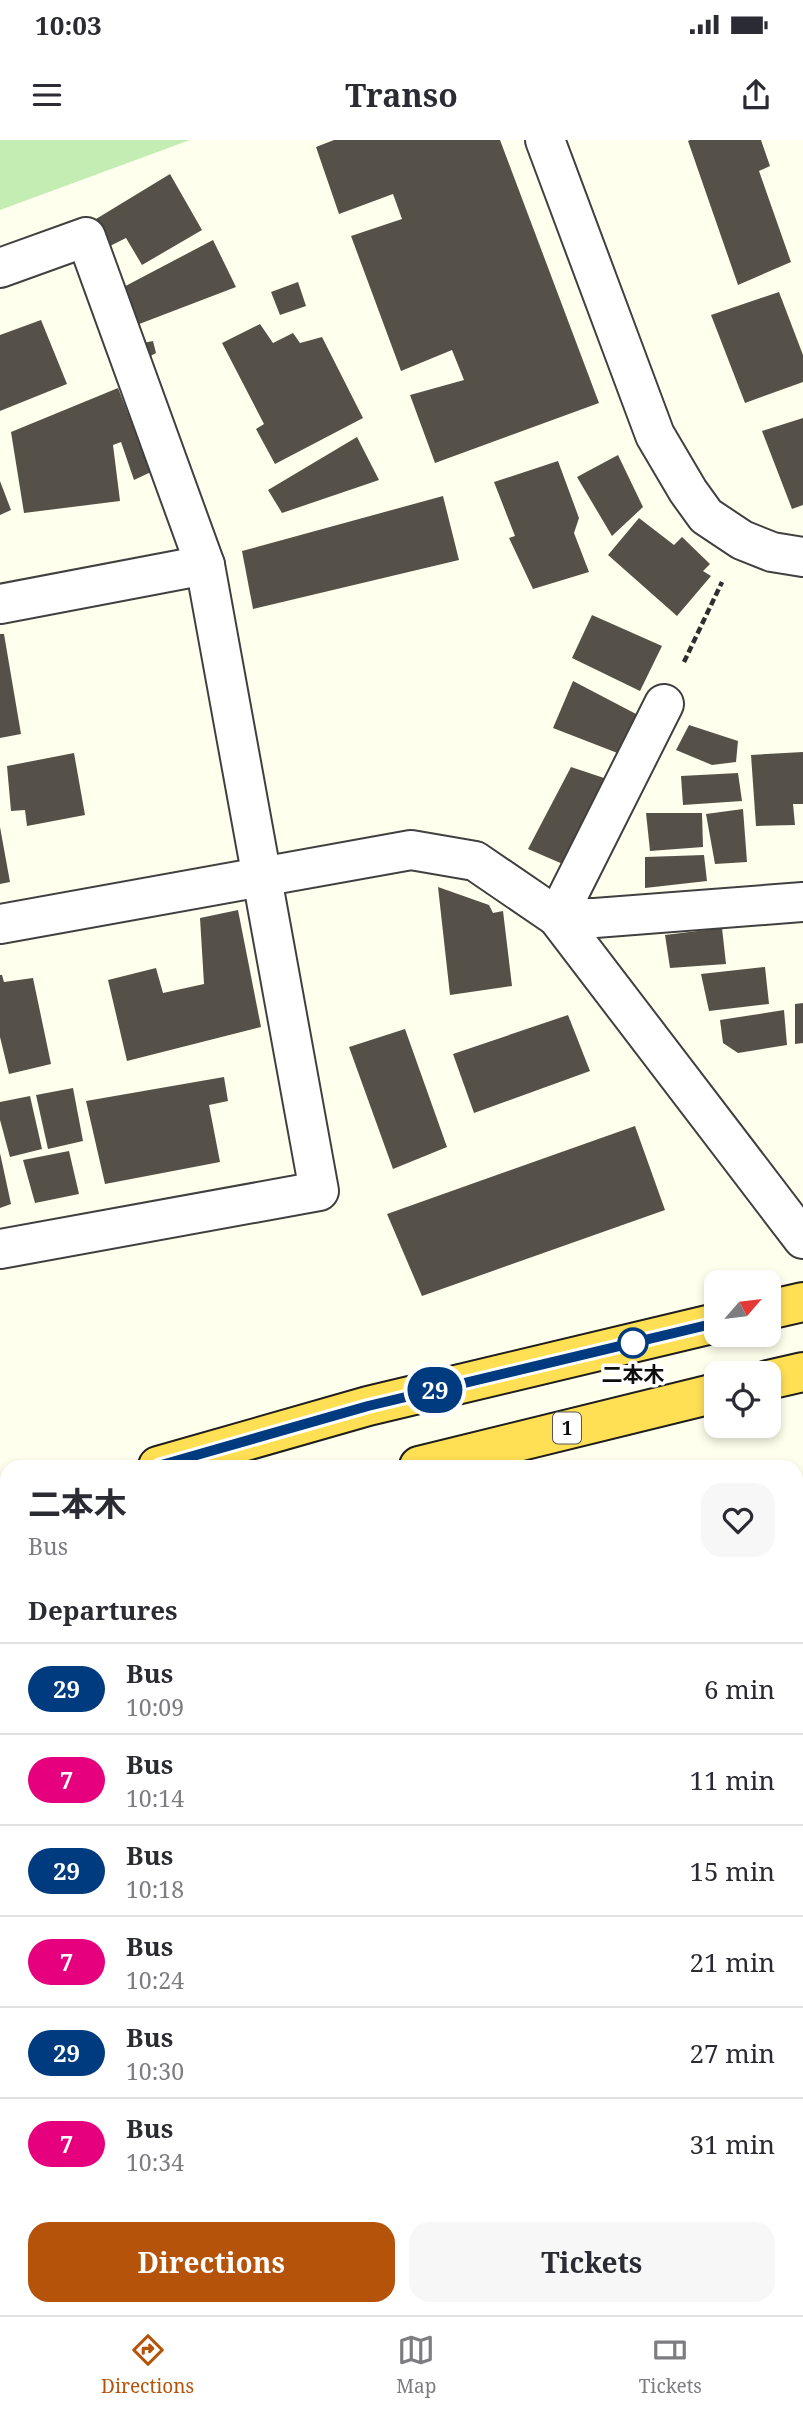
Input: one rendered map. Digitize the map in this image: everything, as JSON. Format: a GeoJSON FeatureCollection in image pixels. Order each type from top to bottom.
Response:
{"type":"FeatureCollection","features":[{"type":"Feature","properties":{"kind":"highway"},"geometry":{"type":"LineString","coordinates":[[781,1307],[803,1302]]}},
{"type":"Feature","properties":{"kind":"highway"},"geometry":{"type":"LineString","coordinates":[[179,1460],[368,1406],[704,1326]]}},
{"type":"Feature","properties":{"kind":"highway"},"geometry":{"type":"LineString","coordinates":[[781,1377],[803,1372]]}},
{"type":"Feature","properties":{"kind":"highway","name":"1"},"geometry":{"type":"LineString","coordinates":[[443,1460],[704,1395]]}},
{"type":"Feature","properties":{"kind":"street"},"geometry":{"type":"LineString","coordinates":[[545,140],[655,435],[706,516],[742,540],[772,552],[803,557]]}},
{"type":"Feature","properties":{"kind":"street"},"geometry":{"type":"LineString","coordinates":[[0,268],[86,237],[205,565],[319,1191],[0,1249]]}},
{"type":"Feature","properties":{"kind":"street"},"geometry":{"type":"LineString","coordinates":[[0,604],[205,565]]}},
{"type":"Feature","properties":{"kind":"street"},"geometry":{"type":"LineString","coordinates":[[557,917],[664,704]]}},
{"type":"Feature","properties":{"kind":"street"},"geometry":{"type":"LineString","coordinates":[[0,924],[411,850],[475,861],[557,917],[803,1239]]}},
{"type":"Feature","properties":{"kind":"street"},"geometry":{"type":"LineString","coordinates":[[557,917],[595,919],[803,902]]}},
{"type":"Feature","properties":{"kind":"path"},"geometry":{"type":"LineString","coordinates":[[664,704],[742,540]]}},
{"type":"Feature","properties":{"kind":"green space"},"geometry":{"type":"Polygon","coordinates":[[[0,140],[190,140],[0,210],[0,140]]]}},
{"type":"Feature","properties":{"kind":"building"},"geometry":{"type":"Polygon","coordinates":[[[334,140],[500,140],[599,403],[435,463],[410,395],[464,380],[452,350],[401,371],[351,236],[402,219],[393,194],[339,214],[316,147],[334,140]]]}},
{"type":"Feature","properties":{"kind":"building"},"geometry":{"type":"Polygon","coordinates":[[[761,140],[770,166],[759,171],[791,262],[738,285],[688,141],[761,140]]]}},
{"type":"Feature","properties":{"kind":"building"},"geometry":{"type":"Polygon","coordinates":[[[170,174],[202,230],[142,265],[126,238],[102,250],[91,222],[170,174]]]}},
{"type":"Feature","properties":{"kind":"building"},"geometry":{"type":"Polygon","coordinates":[[[213,240],[236,287],[134,326],[116,291],[213,240]]]}},
{"type":"Feature","properties":{"kind":"building"},"geometry":{"type":"Polygon","coordinates":[[[298,282],[306,306],[280,315],[271,292],[298,282]]]}},
{"type":"Feature","properties":{"kind":"building"},"geometry":{"type":"Polygon","coordinates":[[[779,292],[803,355],[803,382],[745,403],[711,315],[779,292]]]}},
{"type":"Feature","properties":{"kind":"building"},"geometry":{"type":"Polygon","coordinates":[[[41,320],[67,384],[0,411],[0,335],[41,320]]]}},
{"type":"Feature","properties":{"kind":"building"},"geometry":{"type":"Polygon","coordinates":[[[260,324],[273,343],[293,333],[300,343],[322,337],[363,418],[275,464],[256,429],[264,424],[222,343],[260,324]]]}},
{"type":"Feature","properties":{"kind":"building"},"geometry":{"type":"Polygon","coordinates":[[[153,341],[156,353],[145,359],[138,344],[153,341]]]}},
{"type":"Feature","properties":{"kind":"building"},"geometry":{"type":"Polygon","coordinates":[[[118,388],[151,472],[134,480],[121,442],[113,445],[120,501],[24,513],[11,432],[118,388]]]}},
{"type":"Feature","properties":{"kind":"building"},"geometry":{"type":"Polygon","coordinates":[[[803,418],[803,505],[792,509],[762,431],[803,418]]]}},
{"type":"Feature","properties":{"kind":"building"},"geometry":{"type":"Polygon","coordinates":[[[357,437],[379,480],[282,513],[268,490],[357,437]]]}},
{"type":"Feature","properties":{"kind":"building"},"geometry":{"type":"Polygon","coordinates":[[[618,455],[643,507],[612,536],[577,477],[618,455]]]}},
{"type":"Feature","properties":{"kind":"building"},"geometry":{"type":"Polygon","coordinates":[[[558,461],[579,518],[574,533],[589,572],[533,589],[509,538],[515,536],[494,482],[558,461]]]}},
{"type":"Feature","properties":{"kind":"building"},"geometry":{"type":"Polygon","coordinates":[[[0,481],[11,510],[0,515],[0,481]]]}},
{"type":"Feature","properties":{"kind":"building"},"geometry":{"type":"Polygon","coordinates":[[[443,496],[459,560],[253,609],[242,551],[443,496]]]}},
{"type":"Feature","properties":{"kind":"building"},"geometry":{"type":"Polygon","coordinates":[[[639,518],[674,545],[682,537],[710,564],[703,571],[711,576],[677,616],[608,555],[639,518]]]}},
{"type":"Feature","properties":{"kind":"building"},"geometry":{"type":"Polygon","coordinates":[[[592,615],[662,646],[640,691],[572,658],[592,615]]]}},
{"type":"Feature","properties":{"kind":"building"},"geometry":{"type":"Polygon","coordinates":[[[0,634],[4,634],[21,734],[0,738],[0,634]]]}},
{"type":"Feature","properties":{"kind":"building"},"geometry":{"type":"Polygon","coordinates":[[[573,681],[638,715],[620,754],[553,728],[573,681]]]}},
{"type":"Feature","properties":{"kind":"building"},"geometry":{"type":"Polygon","coordinates":[[[689,725],[738,741],[736,762],[712,765],[676,750],[689,725]]]}},
{"type":"Feature","properties":{"kind":"building"},"geometry":{"type":"Polygon","coordinates":[[[803,752],[803,804],[793,804],[795,825],[756,826],[751,755],[803,752]]]}},
{"type":"Feature","properties":{"kind":"building"},"geometry":{"type":"Polygon","coordinates":[[[74,753],[85,815],[27,826],[25,810],[11,811],[7,766],[74,753]]]}},
{"type":"Feature","properties":{"kind":"building"},"geometry":{"type":"Polygon","coordinates":[[[571,767],[610,780],[572,868],[528,849],[571,767]]]}},
{"type":"Feature","properties":{"kind":"building"},"geometry":{"type":"Polygon","coordinates":[[[738,773],[742,801],[683,805],[681,776],[738,773]]]}},
{"type":"Feature","properties":{"kind":"building"},"geometry":{"type":"Polygon","coordinates":[[[743,809],[747,862],[715,864],[706,814],[743,809]]]}},
{"type":"Feature","properties":{"kind":"building"},"geometry":{"type":"Polygon","coordinates":[[[646,813],[702,813],[703,847],[650,851],[646,813]]]}},
{"type":"Feature","properties":{"kind":"building"},"geometry":{"type":"Polygon","coordinates":[[[0,827],[10,882],[0,884],[0,827]]]}},
{"type":"Feature","properties":{"kind":"building"},"geometry":{"type":"Polygon","coordinates":[[[704,855],[707,881],[645,888],[645,857],[704,855]]]}},
{"type":"Feature","properties":{"kind":"building"},"geometry":{"type":"Polygon","coordinates":[[[438,887],[489,905],[493,913],[503,911],[512,986],[450,995],[438,887]]]}},
{"type":"Feature","properties":{"kind":"building"},"geometry":{"type":"Polygon","coordinates":[[[238,910],[261,1027],[127,1061],[108,980],[156,968],[163,993],[204,984],[200,918],[238,910]]]}},
{"type":"Feature","properties":{"kind":"building"},"geometry":{"type":"Polygon","coordinates":[[[722,928],[726,964],[670,968],[665,935],[722,928]]]}},
{"type":"Feature","properties":{"kind":"building"},"geometry":{"type":"Polygon","coordinates":[[[765,967],[769,1004],[709,1011],[701,974],[765,967]]]}},
{"type":"Feature","properties":{"kind":"building"},"geometry":{"type":"Polygon","coordinates":[[[0,975],[4,982],[33,978],[51,1064],[9,1074],[0,1037],[0,975]]]}},
{"type":"Feature","properties":{"kind":"building"},"geometry":{"type":"Polygon","coordinates":[[[803,1003],[803,1043],[795,1044],[795,1004],[803,1003]]]}},
{"type":"Feature","properties":{"kind":"building"},"geometry":{"type":"Polygon","coordinates":[[[784,1010],[787,1045],[738,1053],[723,1043],[720,1020],[784,1010]]]}},
{"type":"Feature","properties":{"kind":"building"},"geometry":{"type":"Polygon","coordinates":[[[568,1015],[590,1071],[474,1113],[453,1054],[568,1015]]]}},
{"type":"Feature","properties":{"kind":"building"},"geometry":{"type":"Polygon","coordinates":[[[405,1029],[447,1147],[393,1169],[349,1047],[405,1029]]]}},
{"type":"Feature","properties":{"kind":"building"},"geometry":{"type":"Polygon","coordinates":[[[224,1077],[228,1101],[209,1105],[220,1162],[105,1184],[86,1101],[224,1077]]]}},
{"type":"Feature","properties":{"kind":"building"},"geometry":{"type":"Polygon","coordinates":[[[73,1088],[83,1141],[48,1149],[36,1095],[73,1088]]]}},
{"type":"Feature","properties":{"kind":"building"},"geometry":{"type":"Polygon","coordinates":[[[30,1096],[42,1149],[10,1157],[0,1120],[0,1102],[30,1096]]]}},
{"type":"Feature","properties":{"kind":"building"},"geometry":{"type":"Polygon","coordinates":[[[635,1126],[665,1210],[422,1296],[387,1214],[635,1126]]]}},
{"type":"Feature","properties":{"kind":"building"},"geometry":{"type":"Polygon","coordinates":[[[69,1151],[79,1194],[35,1203],[23,1160],[69,1151]]]}},
{"type":"Feature","properties":{"kind":"building"},"geometry":{"type":"Polygon","coordinates":[[[0,1153],[11,1204],[0,1208],[0,1153]]]}},
{"type":"Feature","properties":{"kind":"bus line","name":"29"},"geometry":{"type":"LineString","coordinates":[[179,1460],[368,1406],[704,1326]]}},
{"type":"Feature","properties":{"kind":"place","name":"二本木"},"geometry":{"type":"Point","coordinates":[633,1343]}}]}
